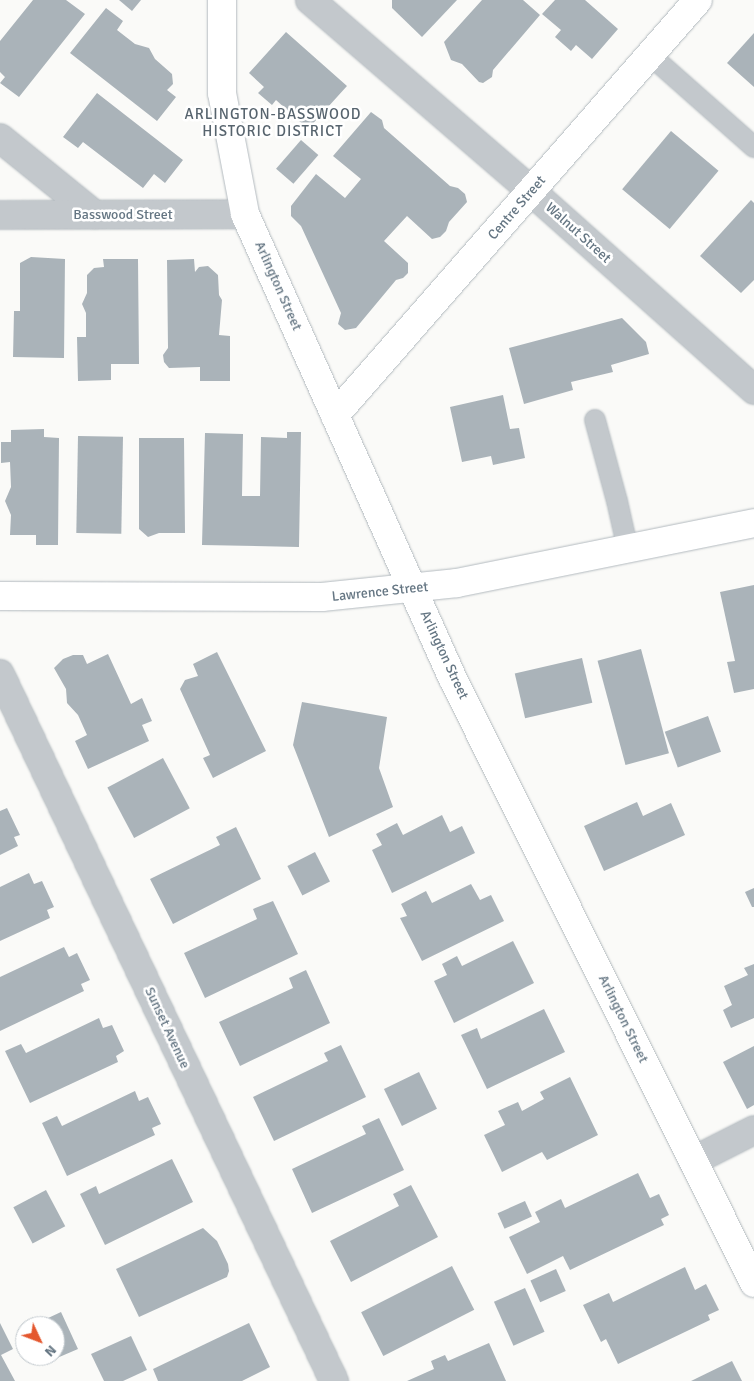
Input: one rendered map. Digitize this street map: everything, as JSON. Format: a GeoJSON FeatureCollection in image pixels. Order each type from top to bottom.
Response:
{"type":"FeatureCollection","features":[{"type":"Feature","properties":{"kind":"street","name":"Arlington Street"},"geometry":{"type":"LineString","coordinates":[[222,0],[222,93],[246,214],[452,677],[754,1283]]}},
{"type":"Feature","properties":{"kind":"street","name":"Walnut Street"},"geometry":{"type":"LineString","coordinates":[[310,0],[531,191],[754,390]]}},
{"type":"Feature","properties":{"kind":"street","name":"Centre Street"},"geometry":{"type":"LineString","coordinates":[[335,415],[698,0]]}},
{"type":"Feature","properties":{"kind":"street"},"geometry":{"type":"LineString","coordinates":[[0,138],[95,215]]}},
{"type":"Feature","properties":{"kind":"street","name":"Basswood Street"},"geometry":{"type":"LineString","coordinates":[[0,216],[246,214]]}},
{"type":"Feature","properties":{"kind":"street","name":"Lawrence Street"},"geometry":{"type":"LineString","coordinates":[[0,596],[322,597],[457,584],[754,523]]}},
{"type":"Feature","properties":{"kind":"street","name":"Sunset Avenue"},"geometry":{"type":"LineString","coordinates":[[0,674],[334,1381]]}},
{"type":"Feature","properties":{"kind":"street"},"geometry":{"type":"LineString","coordinates":[[693,1161],[754,1130]]}},
{"type":"Feature","properties":{"kind":"lane"},"geometry":{"type":"LineString","coordinates":[[650,55],[754,147]]}},
{"type":"Feature","properties":{"kind":"lane"},"geometry":{"type":"LineString","coordinates":[[594,420],[617,501],[628,550]]}},
{"type":"Feature","properties":{"kind":"building"},"geometry":{"type":"Polygon","coordinates":[[[33,0],[66,0],[85,14],[19,97],[0,83],[5,77],[0,72],[0,41],[33,0]]]}},
{"type":"Feature","properties":{"kind":"building"},"geometry":{"type":"Polygon","coordinates":[[[119,0],[141,0],[132,11],[119,0]]]}},
{"type":"Feature","properties":{"kind":"building"},"geometry":{"type":"Polygon","coordinates":[[[392,0],[457,0],[422,37],[392,8],[392,0]]]}},
{"type":"Feature","properties":{"kind":"building"},"geometry":{"type":"Polygon","coordinates":[[[482,0],[523,0],[540,15],[493,70],[492,77],[483,83],[479,82],[462,64],[451,60],[444,42],[482,0]]]}},
{"type":"Feature","properties":{"kind":"building"},"geometry":{"type":"Polygon","coordinates":[[[555,0],[585,0],[618,29],[592,59],[576,45],[571,51],[555,37],[561,30],[542,14],[555,0]]]}},
{"type":"Feature","properties":{"kind":"building"},"geometry":{"type":"Polygon","coordinates":[[[106,8],[123,21],[117,30],[135,44],[149,48],[155,59],[172,74],[173,84],[167,90],[176,97],[157,121],[70,53],[106,8]]]}},
{"type":"Feature","properties":{"kind":"building"},"geometry":{"type":"Polygon","coordinates":[[[286,32],[347,86],[308,129],[276,100],[272,105],[258,93],[264,87],[249,73],[286,32]]]}},
{"type":"Feature","properties":{"kind":"building"},"geometry":{"type":"Polygon","coordinates":[[[754,33],[754,87],[727,63],[754,33]]]}},
{"type":"Feature","properties":{"kind":"building"},"geometry":{"type":"Polygon","coordinates":[[[97,93],[183,160],[165,183],[154,174],[143,188],[83,142],[78,148],[63,137],[97,93]]]}},
{"type":"Feature","properties":{"kind":"building"},"geometry":{"type":"Polygon","coordinates":[[[371,112],[382,120],[384,128],[450,186],[458,188],[465,194],[467,202],[449,222],[446,231],[440,237],[432,239],[407,216],[384,241],[408,263],[408,273],[403,278],[396,280],[356,328],[345,330],[338,324],[341,313],[301,226],[291,216],[291,206],[316,174],[345,198],[361,179],[333,156],[371,112]]]}},
{"type":"Feature","properties":{"kind":"building"},"geometry":{"type":"Polygon","coordinates":[[[671,131],[718,171],[670,229],[622,189],[671,131]]]}},
{"type":"Feature","properties":{"kind":"building"},"geometry":{"type":"Polygon","coordinates":[[[301,140],[318,155],[293,184],[276,169],[301,140]]]}},
{"type":"Feature","properties":{"kind":"building"},"geometry":{"type":"Polygon","coordinates":[[[751,200],[754,203],[754,280],[741,293],[700,256],[751,200]]]}},
{"type":"Feature","properties":{"kind":"building"},"geometry":{"type":"Polygon","coordinates":[[[31,257],[65,259],[64,358],[13,357],[14,311],[20,311],[20,263],[31,257]]]}},
{"type":"Feature","properties":{"kind":"building"},"geometry":{"type":"Polygon","coordinates":[[[103,259],[138,259],[139,364],[111,364],[111,380],[78,381],[77,337],[86,337],[86,313],[82,304],[87,293],[87,275],[94,268],[104,267],[103,259]]]}},
{"type":"Feature","properties":{"kind":"building"},"geometry":{"type":"Polygon","coordinates":[[[194,259],[195,272],[199,267],[208,266],[218,275],[219,295],[222,300],[219,335],[230,336],[230,381],[200,381],[200,367],[169,368],[164,362],[163,355],[168,348],[167,260],[194,259]]]}},
{"type":"Feature","properties":{"kind":"building"},"geometry":{"type":"Polygon","coordinates":[[[622,318],[646,342],[649,354],[611,365],[613,372],[571,382],[573,390],[524,404],[509,348],[622,318]]]}},
{"type":"Feature","properties":{"kind":"building"},"geometry":{"type":"Polygon","coordinates":[[[503,395],[510,429],[519,428],[525,458],[493,465],[491,456],[462,462],[450,407],[503,395]]]}},
{"type":"Feature","properties":{"kind":"building"},"geometry":{"type":"Polygon","coordinates":[[[44,429],[44,437],[59,438],[58,545],[36,545],[36,535],[10,535],[11,515],[5,501],[11,487],[10,462],[1,463],[1,442],[11,442],[11,430],[44,429]]]}},
{"type":"Feature","properties":{"kind":"building"},"geometry":{"type":"Polygon","coordinates":[[[287,432],[301,432],[299,547],[202,545],[205,433],[243,434],[242,496],[260,496],[261,437],[287,438],[287,432]]]}},
{"type":"Feature","properties":{"kind":"building"},"geometry":{"type":"Polygon","coordinates":[[[78,436],[123,437],[121,534],[76,533],[78,436]]]}},
{"type":"Feature","properties":{"kind":"building"},"geometry":{"type":"Polygon","coordinates":[[[139,438],[184,438],[185,533],[159,533],[148,537],[139,529],[139,438]]]}},
{"type":"Feature","properties":{"kind":"building"},"geometry":{"type":"Polygon","coordinates":[[[754,585],[754,689],[734,693],[727,662],[735,661],[720,592],[754,585]]]}},
{"type":"Feature","properties":{"kind":"building"},"geometry":{"type":"Polygon","coordinates":[[[641,649],[669,753],[625,765],[598,661],[641,649]]]}},
{"type":"Feature","properties":{"kind":"building"},"geometry":{"type":"Polygon","coordinates":[[[217,652],[266,751],[213,778],[203,758],[210,755],[180,689],[185,680],[198,676],[193,664],[217,652]]]}},
{"type":"Feature","properties":{"kind":"building"},"geometry":{"type":"Polygon","coordinates":[[[108,654],[131,704],[142,698],[152,721],[142,725],[149,741],[88,769],[75,741],[87,735],[78,715],[67,703],[66,689],[54,668],[63,659],[73,655],[83,655],[87,664],[108,654]]]}},
{"type":"Feature","properties":{"kind":"building"},"geometry":{"type":"Polygon","coordinates":[[[582,658],[592,703],[525,718],[515,674],[582,658]]]}},
{"type":"Feature","properties":{"kind":"building"},"geometry":{"type":"Polygon","coordinates":[[[302,702],[387,717],[379,768],[393,807],[329,837],[293,745],[302,702]]]}},
{"type":"Feature","properties":{"kind":"building"},"geometry":{"type":"Polygon","coordinates":[[[708,716],[721,752],[678,767],[665,732],[708,716]]]}},
{"type":"Feature","properties":{"kind":"building"},"geometry":{"type":"Polygon","coordinates":[[[163,758],[190,808],[134,838],[107,788],[163,758]]]}},
{"type":"Feature","properties":{"kind":"building"},"geometry":{"type":"Polygon","coordinates":[[[637,802],[643,816],[671,803],[685,835],[604,871],[584,826],[637,802]]]}},
{"type":"Feature","properties":{"kind":"building"},"geometry":{"type":"Polygon","coordinates":[[[7,808],[20,835],[14,837],[18,846],[0,855],[0,811],[7,808]]]}},
{"type":"Feature","properties":{"kind":"building"},"geometry":{"type":"Polygon","coordinates":[[[442,815],[450,832],[462,826],[475,853],[392,893],[372,850],[382,845],[376,834],[397,823],[403,835],[442,815]]]}},
{"type":"Feature","properties":{"kind":"building"},"geometry":{"type":"Polygon","coordinates":[[[236,827],[261,879],[173,924],[150,879],[220,845],[216,837],[236,827]]]}},
{"type":"Feature","properties":{"kind":"building"},"geometry":{"type":"Polygon","coordinates":[[[315,852],[330,881],[302,895],[287,866],[315,852]]]}},
{"type":"Feature","properties":{"kind":"building"},"geometry":{"type":"Polygon","coordinates":[[[29,873],[34,884],[42,881],[54,907],[47,910],[50,918],[0,941],[0,887],[29,873]]]}},
{"type":"Feature","properties":{"kind":"building"},"geometry":{"type":"Polygon","coordinates":[[[471,884],[480,900],[491,895],[504,921],[422,961],[400,918],[407,916],[401,904],[426,891],[432,903],[471,884]]]}},
{"type":"Feature","properties":{"kind":"building"},"geometry":{"type":"Polygon","coordinates":[[[754,888],[754,907],[752,907],[745,892],[754,888]]]}},
{"type":"Feature","properties":{"kind":"building"},"geometry":{"type":"Polygon","coordinates":[[[273,901],[298,954],[205,998],[184,953],[257,919],[253,909],[273,901]]]}},
{"type":"Feature","properties":{"kind":"building"},"geometry":{"type":"Polygon","coordinates":[[[513,941],[534,983],[454,1023],[434,981],[447,975],[442,964],[457,956],[462,966],[513,941]]]}},
{"type":"Feature","properties":{"kind":"building"},"geometry":{"type":"Polygon","coordinates":[[[64,947],[69,957],[77,953],[90,980],[81,984],[84,991],[0,1031],[0,977],[64,947]]]}},
{"type":"Feature","properties":{"kind":"building"},"geometry":{"type":"Polygon","coordinates":[[[754,964],[754,1018],[731,1028],[723,1010],[732,1005],[724,986],[748,975],[744,968],[754,964]]]}},
{"type":"Feature","properties":{"kind":"building"},"geometry":{"type":"Polygon","coordinates":[[[306,970],[330,1023],[240,1066],[219,1022],[293,988],[289,978],[306,970]]]}},
{"type":"Feature","properties":{"kind":"building"},"geometry":{"type":"Polygon","coordinates":[[[544,1009],[565,1052],[487,1089],[461,1035],[477,1028],[481,1039],[544,1009]]]}},
{"type":"Feature","properties":{"kind":"building"},"geometry":{"type":"Polygon","coordinates":[[[99,1018],[103,1028],[112,1025],[124,1051],[116,1056],[118,1062],[30,1103],[5,1051],[21,1044],[26,1053],[99,1018]]]}},
{"type":"Feature","properties":{"kind":"building"},"geometry":{"type":"Polygon","coordinates":[[[341,1045],[366,1097],[274,1141],[253,1097],[328,1061],[324,1053],[341,1045]]]}},
{"type":"Feature","properties":{"kind":"building"},"geometry":{"type":"Polygon","coordinates":[[[754,1046],[754,1105],[747,1109],[723,1062],[754,1046]]]}},
{"type":"Feature","properties":{"kind":"building"},"geometry":{"type":"Polygon","coordinates":[[[419,1072],[437,1109],[402,1126],[384,1089],[419,1072]]]}},
{"type":"Feature","properties":{"kind":"building"},"geometry":{"type":"Polygon","coordinates":[[[570,1077],[598,1135],[547,1160],[542,1152],[502,1172],[484,1135],[505,1125],[498,1111],[518,1102],[522,1111],[544,1099],[540,1092],[570,1077]]]}},
{"type":"Feature","properties":{"kind":"building"},"geometry":{"type":"Polygon","coordinates":[[[135,1091],[139,1101],[148,1097],[161,1124],[152,1128],[155,1135],[67,1176],[42,1123],[57,1116],[62,1126],[135,1091]]]}},
{"type":"Feature","properties":{"kind":"building"},"geometry":{"type":"Polygon","coordinates":[[[379,1118],[404,1170],[312,1213],[292,1169],[366,1134],[362,1126],[379,1118]]]}},
{"type":"Feature","properties":{"kind":"building"},"geometry":{"type":"Polygon","coordinates":[[[172,1159],[193,1202],[105,1245],[80,1194],[96,1186],[99,1194],[172,1159]]]}},
{"type":"Feature","properties":{"kind":"building"},"geometry":{"type":"Polygon","coordinates":[[[638,1173],[650,1198],[659,1194],[669,1215],[661,1219],[664,1225],[570,1270],[563,1256],[527,1274],[509,1237],[540,1222],[535,1212],[561,1199],[565,1208],[638,1173]]]}},
{"type":"Feature","properties":{"kind":"building"},"geometry":{"type":"Polygon","coordinates":[[[411,1185],[438,1237],[351,1282],[330,1241],[399,1206],[393,1194],[411,1185]]]}},
{"type":"Feature","properties":{"kind":"building"},"geometry":{"type":"Polygon","coordinates":[[[46,1190],[65,1226],[33,1244],[13,1207],[46,1190]]]}},
{"type":"Feature","properties":{"kind":"building"},"geometry":{"type":"Polygon","coordinates":[[[525,1201],[532,1217],[505,1229],[498,1213],[525,1201]]]}},
{"type":"Feature","properties":{"kind":"building"},"geometry":{"type":"Polygon","coordinates":[[[203,1228],[217,1241],[228,1264],[229,1271],[227,1277],[139,1317],[116,1269],[203,1228]]]}},
{"type":"Feature","properties":{"kind":"building"},"geometry":{"type":"Polygon","coordinates":[[[452,1266],[474,1310],[383,1356],[361,1312],[452,1266]]]}},
{"type":"Feature","properties":{"kind":"building"},"geometry":{"type":"Polygon","coordinates":[[[685,1267],[695,1290],[706,1284],[719,1310],[708,1315],[710,1320],[618,1364],[606,1339],[601,1342],[583,1305],[609,1293],[613,1302],[685,1267]]]}},
{"type":"Feature","properties":{"kind":"building"},"geometry":{"type":"Polygon","coordinates":[[[556,1269],[566,1291],[540,1302],[530,1280],[556,1269]]]}},
{"type":"Feature","properties":{"kind":"building"},"geometry":{"type":"Polygon","coordinates":[[[525,1288],[545,1332],[513,1346],[494,1302],[525,1288]]]}},
{"type":"Feature","properties":{"kind":"building"},"geometry":{"type":"Polygon","coordinates":[[[61,1312],[63,1316],[52,1316],[61,1312]]]}},
{"type":"Feature","properties":{"kind":"building"},"geometry":{"type":"Polygon","coordinates":[[[65,1321],[78,1349],[65,1355],[65,1321]]]}},
{"type":"Feature","properties":{"kind":"building"},"geometry":{"type":"Polygon","coordinates":[[[0,1323],[13,1349],[1,1355],[15,1381],[0,1381],[0,1323]]]}},
{"type":"Feature","properties":{"kind":"building"},"geometry":{"type":"Polygon","coordinates":[[[249,1323],[270,1367],[242,1381],[158,1381],[153,1369],[249,1323]]]}},
{"type":"Feature","properties":{"kind":"building"},"geometry":{"type":"Polygon","coordinates":[[[131,1336],[147,1370],[123,1381],[104,1381],[91,1354],[131,1336]]]}},
{"type":"Feature","properties":{"kind":"building"},"geometry":{"type":"Polygon","coordinates":[[[489,1343],[506,1381],[407,1381],[434,1369],[431,1361],[445,1355],[448,1361],[489,1343]]]}},
{"type":"Feature","properties":{"kind":"building"},"geometry":{"type":"Polygon","coordinates":[[[732,1361],[742,1381],[691,1381],[732,1361]]]}},
{"type":"Feature","properties":{"kind":"district","name":"ARLINGTON-BASSWOOD HISTORIC DISTRICT"},"geometry":{"type":"Point","coordinates":[273,122]}}]}
